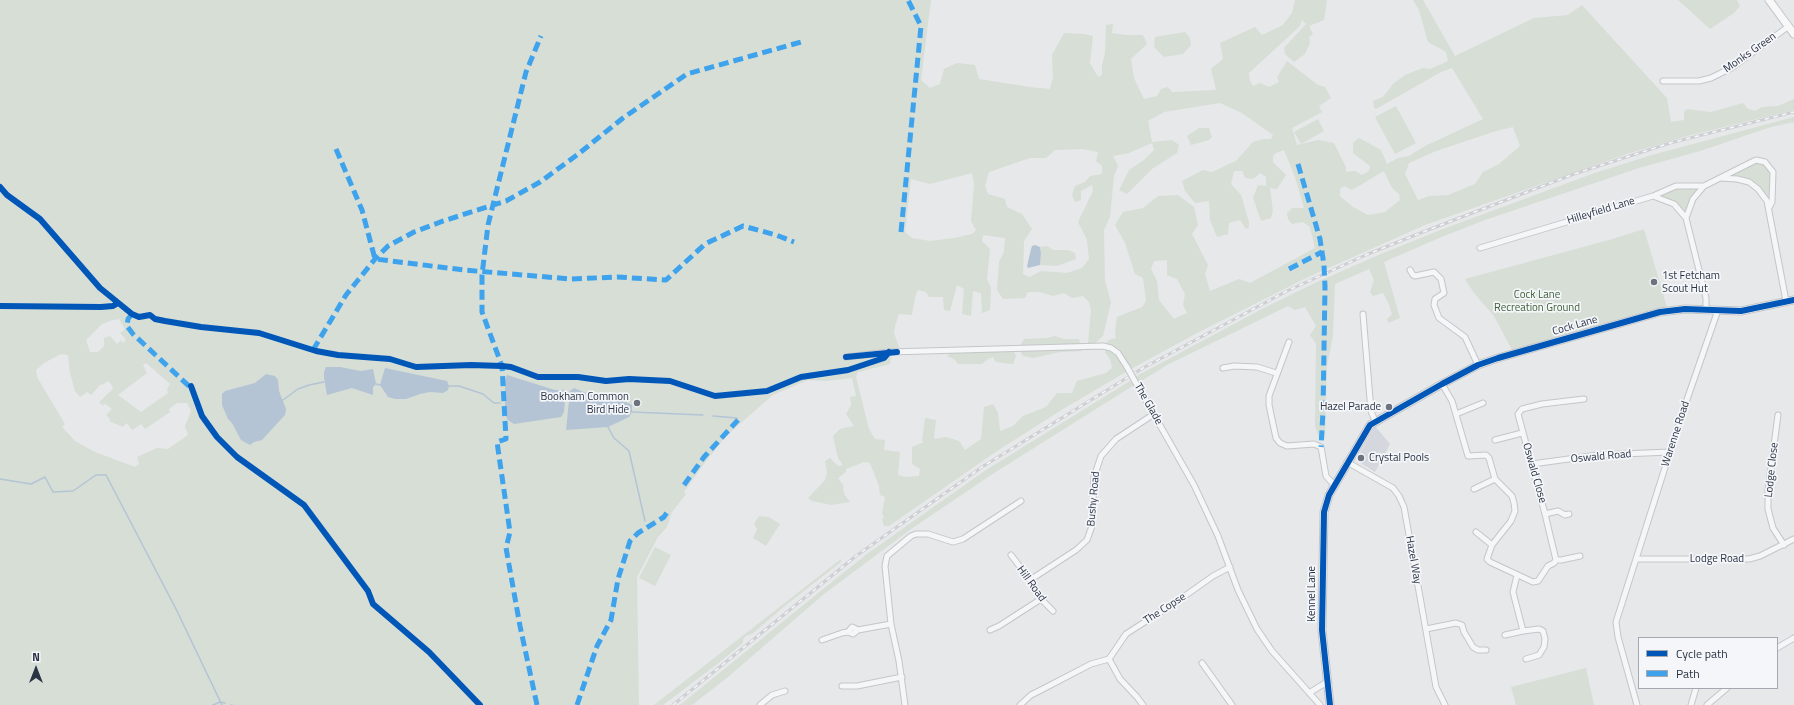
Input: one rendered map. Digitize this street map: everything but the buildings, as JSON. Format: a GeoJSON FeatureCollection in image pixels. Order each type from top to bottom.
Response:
{"type":"FeatureCollection","features":[{"type":"Feature","properties":{"kind":"street"},"geometry":{"type":"LineString","coordinates":[[1769,0],[1794,34]]}},
{"type":"Feature","properties":{"kind":"street","name":"Monks Green"},"geometry":{"type":"LineString","coordinates":[[1663,81],[1699,81],[1711,78],[1733,67],[1789,26]]}},
{"type":"Feature","properties":{"kind":"street","name":"Hilleyfield Lane"},"geometry":{"type":"LineString","coordinates":[[1480,248],[1653,196],[1676,186],[1704,186],[1751,161],[1756,160],[1765,162],[1771,168],[1774,176],[1772,202],[1770,208]]}},
{"type":"Feature","properties":{"kind":"street","name":"Hilleyfield Lane"},"geometry":{"type":"LineString","coordinates":[[1721,178],[1736,179],[1748,182],[1763,195],[1770,208],[1790,300]]}},
{"type":"Feature","properties":{"kind":"street"},"geometry":{"type":"LineString","coordinates":[[1686,218],[1693,199],[1704,186]]}},
{"type":"Feature","properties":{"kind":"street"},"geometry":{"type":"LineString","coordinates":[[1653,196],[1674,204],[1686,218],[1706,298],[1706,310]]}},
{"type":"Feature","properties":{"kind":"street"},"geometry":{"type":"LineString","coordinates":[[1410,270],[1413,276],[1434,272],[1441,280],[1444,293],[1433,302],[1438,316],[1465,337],[1478,366]]}},
{"type":"Feature","properties":{"kind":"street","name":"Cock Lane"},"geometry":{"type":"LineString","coordinates":[[1375,421],[1442,384],[1498,358],[1656,313],[1676,310],[1746,310],[1790,300]]}},
{"type":"Feature","properties":{"kind":"street","name":"Warenne Road"},"geometry":{"type":"LineString","coordinates":[[1637,705],[1616,627],[1623,596],[1637,559],[1670,452],[1718,310]]}},
{"type":"Feature","properties":{"kind":"street"},"geometry":{"type":"LineString","coordinates":[[1363,314],[1371,411],[1375,421]]}},
{"type":"Feature","properties":{"kind":"street"},"geometry":{"type":"LineString","coordinates":[[1289,342],[1270,391],[1269,401],[1278,441],[1287,446],[1314,444],[1321,447],[1326,476],[1335,486]]}},
{"type":"Feature","properties":{"kind":"street","name":"The Glade"},"geometry":{"type":"LineString","coordinates":[[846,357],[889,352],[1103,346],[1111,348],[1118,353],[1194,485],[1218,536],[1246,607],[1264,640],[1320,705]]}},
{"type":"Feature","properties":{"kind":"street"},"geometry":{"type":"LineString","coordinates":[[1222,368],[1234,366],[1257,366],[1276,373]]}},
{"type":"Feature","properties":{"kind":"street"},"geometry":{"type":"LineString","coordinates":[[1442,384],[1452,401],[1468,456],[1486,455],[1489,458],[1495,479],[1512,496],[1515,511],[1511,521],[1492,545],[1487,559],[1490,562],[1533,582],[1538,581],[1548,566],[1556,560],[1580,556]]}},
{"type":"Feature","properties":{"kind":"street","name":"Oswald Close"},"geometry":{"type":"LineString","coordinates":[[1556,560],[1546,514],[1522,433],[1518,414],[1522,409],[1542,404],[1584,399]]}},
{"type":"Feature","properties":{"kind":"street"},"geometry":{"type":"LineString","coordinates":[[1456,414],[1483,403]]}},
{"type":"Feature","properties":{"kind":"street","name":"Bushy Road"},"geometry":{"type":"LineString","coordinates":[[1030,580],[1076,550],[1087,540],[1092,526],[1094,477],[1101,456],[1116,439],[1154,414]]}},
{"type":"Feature","properties":{"kind":"street","name":"Lodge Close"},"geometry":{"type":"LineString","coordinates":[[1778,415],[1768,490],[1768,509],[1773,528],[1784,545]]}},
{"type":"Feature","properties":{"kind":"street","name":"Kennel Lane"},"geometry":{"type":"LineString","coordinates":[[1330,705],[1322,615],[1323,521],[1328,499],[1347,462],[1368,427],[1375,421]]}},
{"type":"Feature","properties":{"kind":"street","name":"Oswald Close"},"geometry":{"type":"LineString","coordinates":[[1495,440],[1522,433]]}},
{"type":"Feature","properties":{"kind":"street","name":"Oswald Road"},"geometry":{"type":"LineString","coordinates":[[1532,464],[1598,455],[1670,452]]}},
{"type":"Feature","properties":{"kind":"street","name":"Hazel Way"},"geometry":{"type":"LineString","coordinates":[[1347,462],[1393,488],[1404,507],[1436,686],[1441,705]]}},
{"type":"Feature","properties":{"kind":"street"},"geometry":{"type":"LineString","coordinates":[[1474,489],[1495,479]]}},
{"type":"Feature","properties":{"kind":"street"},"geometry":{"type":"LineString","coordinates":[[905,705],[902,676],[891,624],[885,566],[889,552],[916,534],[928,534],[948,541],[958,541],[1020,501]]}},
{"type":"Feature","properties":{"kind":"street","name":"Oswald Close"},"geometry":{"type":"LineString","coordinates":[[1546,514],[1558,511],[1565,515],[1569,514]]}},
{"type":"Feature","properties":{"kind":"street"},"geometry":{"type":"LineString","coordinates":[[1476,532],[1492,545]]}},
{"type":"Feature","properties":{"kind":"street","name":"Lodge Road"},"geometry":{"type":"LineString","coordinates":[[1637,559],[1749,559],[1760,556],[1794,540]]}},
{"type":"Feature","properties":{"kind":"street","name":"Hill Road"},"geometry":{"type":"LineString","coordinates":[[1011,555],[1030,580],[1041,599],[1053,611]]}},
{"type":"Feature","properties":{"kind":"street","name":"The Copse"},"geometry":{"type":"LineString","coordinates":[[1109,659],[1126,634],[1213,576],[1230,567]]}},
{"type":"Feature","properties":{"kind":"street"},"geometry":{"type":"LineString","coordinates":[[1517,575],[1512,592],[1523,631]]}},
{"type":"Feature","properties":{"kind":"street"},"geometry":{"type":"LineString","coordinates":[[990,630],[999,626],[1041,599]]}},
{"type":"Feature","properties":{"kind":"street"},"geometry":{"type":"LineString","coordinates":[[1426,629],[1456,623],[1462,626],[1473,647],[1478,650],[1486,650]]}},
{"type":"Feature","properties":{"kind":"street"},"geometry":{"type":"LineString","coordinates":[[822,640],[836,634],[848,632],[853,634],[858,630],[891,624]]}},
{"type":"Feature","properties":{"kind":"street"},"geometry":{"type":"LineString","coordinates":[[1505,636],[1523,631],[1539,629],[1543,632],[1546,639],[1544,647],[1539,655],[1526,659]]}},
{"type":"Feature","properties":{"kind":"street"},"geometry":{"type":"LineString","coordinates":[[1778,647],[1794,638]]}},
{"type":"Feature","properties":{"kind":"street"},"geometry":{"type":"LineString","coordinates":[[1020,705],[1031,695],[1084,667],[1109,659],[1120,679],[1138,697],[1143,705]]}},
{"type":"Feature","properties":{"kind":"street"},"geometry":{"type":"LineString","coordinates":[[1202,663],[1232,705]]}},
{"type":"Feature","properties":{"kind":"street"},"geometry":{"type":"LineString","coordinates":[[842,686],[857,686],[902,676]]}},
{"type":"Feature","properties":{"kind":"street"},"geometry":{"type":"LineString","coordinates":[[1309,693],[1327,682]]}},
{"type":"Feature","properties":{"kind":"street","name":"Hazel Way"},"geometry":{"type":"LineString","coordinates":[[1436,686],[1445,705]]}},
{"type":"Feature","properties":{"kind":"street"},"geometry":{"type":"LineString","coordinates":[[1691,705],[1696,689]]}},
{"type":"Feature","properties":{"kind":"street"},"geometry":{"type":"LineString","coordinates":[[1708,705],[1726,689]]}},
{"type":"Feature","properties":{"kind":"street"},"geometry":{"type":"LineString","coordinates":[[760,705],[772,695],[785,691]]}},
{"type":"Feature","properties":{"kind":"shaded area"},"geometry":{"type":"Polygon","coordinates":[[[1375,426],[1390,444],[1375,472],[1359,462],[1357,458],[1375,426]]]}},
{"type":"Feature","properties":{"kind":"green space"},"geometry":{"type":"Polygon","coordinates":[[[0,0],[931,0],[921,80],[930,88],[940,84],[944,69],[957,63],[975,65],[979,79],[1050,89],[1053,77],[1052,55],[1064,33],[1093,36],[1090,63],[1098,77],[1102,75],[1102,65],[1105,53],[1106,25],[1113,24],[1112,33],[1143,35],[1147,44],[1131,59],[1134,78],[1144,99],[1157,96],[1161,89],[1168,87],[1172,92],[1216,90],[1211,69],[1223,59],[1220,43],[1255,27],[1262,35],[1283,25],[1292,13],[1295,0],[1327,0],[1324,20],[1309,26],[1313,34],[1309,37],[1310,43],[1305,54],[1294,62],[1285,54],[1284,48],[1306,24],[1302,20],[1300,26],[1249,73],[1250,81],[1253,86],[1260,83],[1269,87],[1279,82],[1277,77],[1287,61],[1318,85],[1325,87],[1331,98],[1319,106],[1322,112],[1292,128],[1297,145],[1318,140],[1334,143],[1346,167],[1346,172],[1355,171],[1362,175],[1369,171],[1370,166],[1353,153],[1353,143],[1359,138],[1381,150],[1387,164],[1398,158],[1409,156],[1425,146],[1483,119],[1452,68],[1441,72],[1376,109],[1374,108],[1373,101],[1383,97],[1393,84],[1405,75],[1423,68],[1430,69],[1448,61],[1446,52],[1428,42],[1419,10],[1413,0],[1423,0],[1455,56],[1534,18],[1568,15],[1582,5],[1667,98],[1671,122],[1684,120],[1684,112],[1687,109],[1711,112],[1743,103],[1748,109],[1755,111],[1762,107],[1778,106],[1794,99],[1794,110],[1687,136],[1627,154],[1425,225],[1306,278],[1197,333],[1131,369],[1119,351],[1106,345],[1108,340],[1116,338],[1115,331],[1117,317],[1142,307],[1146,301],[1143,278],[1135,274],[1125,243],[1115,225],[1123,212],[1143,208],[1158,196],[1178,195],[1194,207],[1198,225],[1192,234],[1208,265],[1205,274],[1210,291],[1239,279],[1250,283],[1315,248],[1310,227],[1303,222],[1292,224],[1288,219],[1287,213],[1292,208],[1304,208],[1295,177],[1284,150],[1273,156],[1273,162],[1286,175],[1277,189],[1270,188],[1273,211],[1271,218],[1261,221],[1253,198],[1258,185],[1266,186],[1266,177],[1260,173],[1253,179],[1245,178],[1242,171],[1234,171],[1231,184],[1241,195],[1249,222],[1249,227],[1246,229],[1240,220],[1229,223],[1228,234],[1217,237],[1210,220],[1209,201],[1195,203],[1185,191],[1182,181],[1203,170],[1212,172],[1236,161],[1253,142],[1263,139],[1271,139],[1273,135],[1242,113],[1220,103],[1164,112],[1148,121],[1152,142],[1172,140],[1179,145],[1177,153],[1152,169],[1127,194],[1119,190],[1129,170],[1144,160],[1154,150],[1152,143],[1129,153],[1113,156],[1118,166],[1114,176],[1110,217],[1104,230],[1105,281],[1111,302],[1103,336],[1094,344],[1088,343],[1091,310],[1089,302],[1083,296],[1072,298],[1064,293],[1053,296],[1040,292],[1028,292],[1025,298],[1003,299],[997,290],[999,262],[1004,252],[1005,238],[983,235],[982,241],[990,249],[987,279],[991,288],[990,310],[982,313],[981,293],[973,291],[971,316],[962,314],[964,289],[957,285],[950,311],[944,310],[943,297],[929,297],[926,292],[918,290],[915,297],[912,315],[899,314],[894,333],[899,347],[896,350],[892,350],[890,364],[858,372],[856,377],[869,429],[875,439],[885,440],[884,450],[900,452],[898,475],[905,477],[919,476],[920,469],[912,464],[912,447],[924,442],[922,441],[925,418],[936,420],[934,439],[946,437],[959,441],[965,450],[981,439],[984,407],[993,404],[998,413],[1000,431],[1013,426],[1023,416],[1046,407],[1057,393],[1072,393],[1077,381],[1106,373],[1112,368],[1110,359],[1105,352],[1106,348],[1112,350],[1119,356],[1126,372],[1063,409],[997,451],[889,526],[884,526],[882,519],[884,518],[882,513],[885,497],[880,495],[879,486],[870,463],[864,462],[846,469],[846,472],[838,478],[843,485],[844,494],[850,502],[831,505],[812,501],[808,498],[825,480],[827,472],[825,461],[830,458],[838,466],[843,465],[838,458],[833,436],[840,429],[854,426],[846,414],[851,405],[850,397],[856,396],[852,378],[826,381],[808,380],[773,395],[727,435],[706,461],[684,492],[686,494],[672,512],[667,527],[658,537],[637,577],[639,705],[0,705],[0,0]],[[1513,127],[1496,131],[1436,151],[1409,163],[1405,174],[1418,200],[1429,196],[1448,195],[1475,184],[1483,172],[1499,164],[1520,146],[1513,127]],[[1082,149],[1055,150],[1046,158],[1030,158],[989,172],[985,186],[988,194],[1005,199],[1007,207],[1022,214],[1032,229],[1024,241],[1023,274],[1030,277],[1041,271],[1067,273],[1082,268],[1089,259],[1087,240],[1078,222],[1093,191],[1092,185],[1081,191],[1081,200],[1075,202],[1072,195],[1075,186],[1085,182],[1090,176],[1102,174],[1102,166],[1096,161],[1098,152],[1082,149]],[[1384,171],[1352,190],[1344,186],[1340,189],[1340,196],[1353,207],[1368,215],[1385,212],[1400,200],[1399,194],[1392,188],[1384,171]],[[972,173],[930,184],[911,179],[905,232],[912,238],[930,241],[954,238],[972,234],[976,230],[971,221],[974,185],[972,173]],[[1167,260],[1154,261],[1151,269],[1157,281],[1159,300],[1174,319],[1187,313],[1183,305],[1185,294],[1177,279],[1167,275],[1167,260]],[[119,319],[102,324],[86,340],[90,352],[98,352],[104,346],[104,338],[110,336],[117,344],[121,340],[123,343],[126,340],[120,333],[125,329],[119,319]],[[61,354],[44,363],[36,370],[37,377],[65,424],[62,427],[75,441],[95,452],[135,467],[139,464],[137,457],[157,448],[168,449],[188,435],[185,426],[191,411],[187,403],[177,403],[169,409],[170,412],[145,429],[141,424],[132,430],[127,423],[123,427],[109,421],[110,419],[106,415],[112,409],[104,404],[103,406],[99,402],[113,389],[108,381],[102,385],[101,384],[91,395],[87,392],[80,397],[75,391],[70,373],[68,355],[61,354]],[[146,363],[143,365],[147,373],[118,395],[141,412],[168,393],[167,389],[170,384],[146,363]]]}},
{"type":"Feature","properties":{"kind":"green space"},"geometry":{"type":"Polygon","coordinates":[[[1678,0],[1737,0],[1740,6],[1734,13],[1710,29],[1678,0]]]}},
{"type":"Feature","properties":{"kind":"green space"},"geometry":{"type":"Polygon","coordinates":[[[1185,32],[1190,38],[1191,45],[1183,54],[1164,57],[1154,47],[1155,37],[1185,32]]]}},
{"type":"Feature","properties":{"kind":"green space"},"geometry":{"type":"Polygon","coordinates":[[[1396,106],[1416,143],[1395,154],[1375,117],[1396,106]]]}},
{"type":"Feature","properties":{"kind":"green space"},"geometry":{"type":"Polygon","coordinates":[[[1794,117],[1794,122],[1771,127],[1700,151],[1639,168],[1485,220],[1384,262],[1400,318],[1388,323],[1387,319],[1392,314],[1388,302],[1383,293],[1373,296],[1370,292],[1374,280],[1369,269],[1335,284],[1333,336],[1327,366],[1325,439],[1319,438],[1315,426],[1316,344],[1310,335],[1316,326],[1305,307],[1295,310],[1288,306],[1167,365],[1138,383],[1135,377],[1262,309],[1317,282],[1443,229],[1592,174],[1652,155],[1794,117]]]}},
{"type":"Feature","properties":{"kind":"green space"},"geometry":{"type":"Polygon","coordinates":[[[1318,119],[1324,131],[1301,144],[1294,132],[1318,119]]]}},
{"type":"Feature","properties":{"kind":"green space"},"geometry":{"type":"Polygon","coordinates":[[[1199,128],[1209,128],[1212,137],[1209,140],[1191,145],[1187,136],[1199,128]]]}},
{"type":"Feature","properties":{"kind":"green space"},"geometry":{"type":"Polygon","coordinates":[[[1756,162],[1766,166],[1771,175],[1771,196],[1769,198],[1757,185],[1730,177],[1729,175],[1756,162]]]}},
{"type":"Feature","properties":{"kind":"green space"},"geometry":{"type":"Polygon","coordinates":[[[1677,187],[1697,189],[1685,212],[1675,202],[1662,196],[1661,194],[1677,187]]]}},
{"type":"Feature","properties":{"kind":"green space","name":"Cock Lane Recreation Ground"},"geometry":{"type":"Polygon","coordinates":[[[1644,229],[1667,307],[1512,350],[1494,316],[1474,293],[1465,279],[1609,240],[1644,229]]]}},
{"type":"Feature","properties":{"kind":"green space"},"geometry":{"type":"Polygon","coordinates":[[[1047,246],[1053,250],[1068,250],[1075,253],[1076,259],[1057,266],[1040,265],[1040,247],[1047,246]]]}},
{"type":"Feature","properties":{"kind":"green space"},"geometry":{"type":"Polygon","coordinates":[[[1055,336],[1064,339],[1079,339],[1082,351],[1060,352],[1033,358],[1023,356],[1021,353],[1021,344],[1024,339],[1047,338],[1055,336]]]}},
{"type":"Feature","properties":{"kind":"green space"},"geometry":{"type":"Polygon","coordinates":[[[1014,351],[1016,356],[1013,364],[996,362],[993,357],[982,364],[958,364],[955,360],[947,356],[950,353],[1014,351]]]}},
{"type":"Feature","properties":{"kind":"green space"},"geometry":{"type":"Polygon","coordinates":[[[1130,381],[1134,385],[991,475],[911,529],[824,594],[728,677],[692,705],[680,705],[867,554],[986,470],[1130,381]]]}},
{"type":"Feature","properties":{"kind":"green space"},"geometry":{"type":"Polygon","coordinates":[[[759,516],[769,517],[780,524],[766,546],[753,538],[757,529],[754,524],[759,516]]]}},
{"type":"Feature","properties":{"kind":"green space"},"geometry":{"type":"Polygon","coordinates":[[[655,547],[671,555],[655,586],[639,578],[655,547]]]}},
{"type":"Feature","properties":{"kind":"green space"},"geometry":{"type":"Polygon","coordinates":[[[841,559],[841,562],[752,634],[746,636],[743,639],[743,643],[716,665],[663,705],[654,705],[841,559]]]}},
{"type":"Feature","properties":{"kind":"green space"},"geometry":{"type":"Polygon","coordinates":[[[1586,668],[1594,705],[1516,705],[1511,687],[1586,668]]]}},
{"type":"Feature","properties":{"kind":"water"},"geometry":{"type":"Polygon","coordinates":[[[1035,245],[1040,247],[1040,265],[1028,268],[1027,266],[1031,249],[1032,246],[1035,245]]]}},
{"type":"Feature","properties":{"kind":"water"},"geometry":{"type":"Polygon","coordinates":[[[326,367],[340,367],[361,371],[373,369],[376,384],[373,387],[373,395],[352,388],[327,395],[324,378],[326,367]]]}},
{"type":"Feature","properties":{"kind":"water"},"geometry":{"type":"Polygon","coordinates":[[[385,368],[447,381],[449,386],[448,390],[443,393],[430,392],[420,394],[406,399],[395,399],[388,397],[380,385],[385,368]]]}},
{"type":"Feature","properties":{"kind":"water"},"geometry":{"type":"Polygon","coordinates":[[[266,374],[275,376],[278,380],[279,391],[286,409],[285,415],[262,440],[254,442],[250,445],[241,440],[232,423],[228,419],[222,405],[222,394],[225,391],[255,383],[266,374]]]}},
{"type":"Feature","properties":{"kind":"water"},"geometry":{"type":"Polygon","coordinates":[[[507,375],[555,390],[566,390],[564,412],[561,417],[514,424],[508,420],[505,414],[505,380],[507,375]]]}},
{"type":"Feature","properties":{"kind":"water"},"geometry":{"type":"Polygon","coordinates":[[[574,388],[586,393],[594,393],[609,400],[620,400],[628,403],[632,405],[632,412],[629,417],[608,427],[566,430],[570,391],[574,388]]]}},
{"type":"Feature","properties":{"kind":"waterway"},"geometry":{"type":"LineString","coordinates":[[283,400],[298,389],[324,382]]}},
{"type":"Feature","properties":{"kind":"waterway"},"geometry":{"type":"LineString","coordinates":[[376,384],[380,385]]}},
{"type":"Feature","properties":{"kind":"waterway"},"geometry":{"type":"LineString","coordinates":[[449,386],[459,386],[483,394],[494,403],[500,403]]}},
{"type":"Feature","properties":{"kind":"waterway"},"geometry":{"type":"LineString","coordinates":[[632,412],[703,415]]}},
{"type":"Feature","properties":{"kind":"waterway"},"geometry":{"type":"LineString","coordinates":[[713,416],[737,418]]}},
{"type":"Feature","properties":{"kind":"waterway"},"geometry":{"type":"LineString","coordinates":[[608,427],[614,438],[629,451],[645,521]]}},
{"type":"Feature","properties":{"kind":"waterway"},"geometry":{"type":"LineString","coordinates":[[0,479],[31,484],[45,477],[53,492],[73,491],[96,475],[106,475],[176,609],[222,705]]}},
{"type":"Feature","properties":{"kind":"waterway"},"geometry":{"type":"LineString","coordinates":[[213,705],[220,702],[225,703]]}},
{"type":"Feature","properties":{"kind":"railway"},"geometry":{"type":"LineString","coordinates":[[673,705],[856,556],[982,467],[1143,368],[1287,291],[1368,254],[1574,174],[1670,143],[1794,112]]}},
{"type":"Feature","properties":{"kind":"marked path"},"geometry":{"type":"LineString","coordinates":[[901,232],[921,26],[908,0]]}},
{"type":"Feature","properties":{"kind":"marked path"},"geometry":{"type":"LineString","coordinates":[[537,705],[520,626],[506,548],[510,532],[497,442],[506,439],[502,366],[482,312],[482,275],[488,225],[526,72],[541,36]]}},
{"type":"Feature","properties":{"kind":"marked path"},"geometry":{"type":"LineString","coordinates":[[313,350],[346,295],[375,259],[388,246],[414,232],[506,201],[540,182],[577,155],[623,118],[687,74],[801,42]]}},
{"type":"Feature","properties":{"kind":"marked path"},"geometry":{"type":"LineString","coordinates":[[336,149],[362,210],[375,259],[464,270],[571,279],[617,277],[666,280],[705,244],[743,226],[776,235],[794,242]]}},
{"type":"Feature","properties":{"kind":"marked path"},"geometry":{"type":"LineString","coordinates":[[1298,164],[1320,239],[1324,265],[1323,412],[1321,447]]}},
{"type":"Feature","properties":{"kind":"marked path"},"geometry":{"type":"LineString","coordinates":[[1289,269],[1322,252]]}},
{"type":"Feature","properties":{"kind":"marked path"},"geometry":{"type":"LineString","coordinates":[[132,314],[128,319],[127,326],[133,334],[191,388]]}},
{"type":"Feature","properties":{"kind":"marked path"},"geometry":{"type":"LineString","coordinates":[[684,485],[704,457],[738,420]]}},
{"type":"Feature","properties":{"kind":"marked path"},"geometry":{"type":"LineString","coordinates":[[577,705],[597,646],[611,620],[618,579],[630,541],[638,533],[664,517],[669,509]]}},
{"type":"Feature","properties":{"kind":"cycle path"},"geometry":{"type":"LineString","coordinates":[[0,187],[7,195],[40,219],[100,288],[132,314]]}},
{"type":"Feature","properties":{"kind":"cycle path"},"geometry":{"type":"LineString","coordinates":[[1330,705],[1322,630],[1324,512],[1329,495],[1370,425],[1478,365],[1498,358],[1660,312],[1685,309],[1741,311],[1794,300]]}},
{"type":"Feature","properties":{"kind":"cycle path"},"geometry":{"type":"LineString","coordinates":[[0,306],[101,307],[113,306],[118,303]]}},
{"type":"Feature","properties":{"kind":"cycle path"},"geometry":{"type":"LineString","coordinates":[[132,314],[139,317],[150,315],[155,319],[201,327],[259,333],[316,351],[338,355],[390,359],[416,367],[471,365],[502,366],[511,367],[538,377],[578,377],[606,381],[629,379],[670,381],[715,396],[767,391],[801,377],[848,370],[884,358],[889,352]]}},
{"type":"Feature","properties":{"kind":"cycle path"},"geometry":{"type":"LineString","coordinates":[[846,357],[897,352]]}},
{"type":"Feature","properties":{"kind":"cycle path"},"geometry":{"type":"LineString","coordinates":[[191,386],[202,416],[217,437],[237,457],[304,505],[368,591],[373,604],[429,652],[480,705]]}},
{"type":"Feature","properties":{"kind":"place","name":"1st Fetcham Scout Hut"},"geometry":{"type":"Point","coordinates":[1654,282]}},
{"type":"Feature","properties":{"kind":"place","name":"Bookham Common Bird Hide"},"geometry":{"type":"Point","coordinates":[637,403]}},
{"type":"Feature","properties":{"kind":"place","name":"Hazel Parade"},"geometry":{"type":"Point","coordinates":[1389,407]}},
{"type":"Feature","properties":{"kind":"place","name":"Crystal Pools"},"geometry":{"type":"Point","coordinates":[1361,458]}}]}
